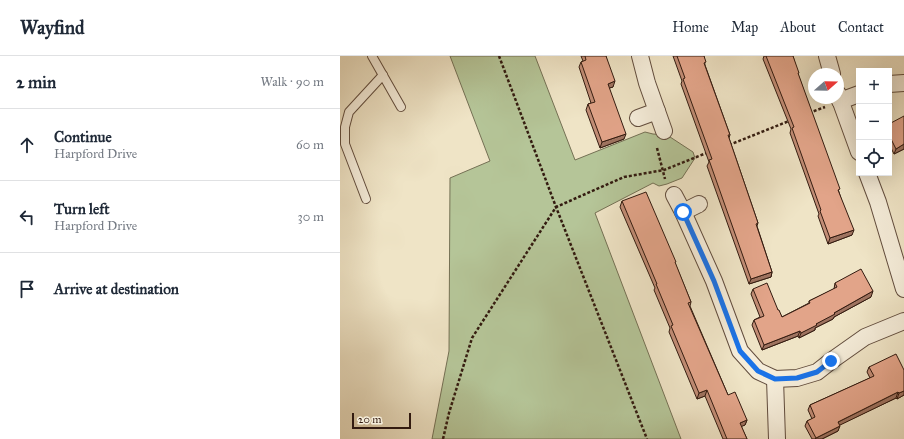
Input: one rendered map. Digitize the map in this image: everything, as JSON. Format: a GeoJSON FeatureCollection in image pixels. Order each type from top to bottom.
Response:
{"type":"FeatureCollection","features":[{"type":"Feature","properties":{"kind":"street"},"geometry":{"type":"LineString","coordinates":[[638,118],[660,121],[647,83],[640,56]]}},
{"type":"Feature","properties":{"kind":"street"},"geometry":{"type":"LineString","coordinates":[[827,56],[830,68]]}},
{"type":"Feature","properties":{"kind":"street"},"geometry":{"type":"LineString","coordinates":[[892,84],[904,83]]}},
{"type":"Feature","properties":{"kind":"street"},"geometry":{"type":"LineString","coordinates":[[844,96],[856,94]]}},
{"type":"Feature","properties":{"kind":"street"},"geometry":{"type":"LineString","coordinates":[[842,104],[856,144]]}},
{"type":"Feature","properties":{"kind":"street"},"geometry":{"type":"LineString","coordinates":[[868,176],[878,202],[904,289]]}},
{"type":"Feature","properties":{"kind":"street"},"geometry":{"type":"LineString","coordinates":[[674,195],[714,281],[740,351],[758,371],[775,379],[797,378],[817,372],[865,337],[904,321]]}},
{"type":"Feature","properties":{"kind":"street"},"geometry":{"type":"LineString","coordinates":[[683,212],[700,204]]}},
{"type":"Feature","properties":{"kind":"street"},"geometry":{"type":"LineString","coordinates":[[775,379],[777,439]]}},
{"type":"Feature","properties":{"kind":"lane"},"geometry":{"type":"LineString","coordinates":[[372,56],[401,107]]}},
{"type":"Feature","properties":{"kind":"lane"},"geometry":{"type":"LineString","coordinates":[[366,199],[345,144],[345,127],[349,112],[383,76]]}},
{"type":"Feature","properties":{"kind":"path"},"geometry":{"type":"LineString","coordinates":[[499,56],[556,207],[647,439]]}},
{"type":"Feature","properties":{"kind":"path"},"geometry":{"type":"LineString","coordinates":[[804,115],[825,104]]}},
{"type":"Feature","properties":{"kind":"path"},"geometry":{"type":"LineString","coordinates":[[660,121],[653,134],[664,170],[666,184],[674,195]]}},
{"type":"Feature","properties":{"kind":"path"},"geometry":{"type":"LineString","coordinates":[[724,147],[790,121]]}},
{"type":"Feature","properties":{"kind":"path"},"geometry":{"type":"LineString","coordinates":[[443,439],[449,413],[472,338],[556,207],[624,177],[664,170],[710,152]]}},
{"type":"Feature","properties":{"kind":"green space"},"geometry":{"type":"Polygon","coordinates":[[[450,56],[535,56],[575,160],[645,132],[667,135],[693,152],[695,158],[682,178],[659,186],[653,183],[595,213],[681,439],[432,439],[449,351],[450,178],[490,161],[450,56]]]}},
{"type":"Feature","properties":{"kind":"building"},"geometry":{"type":"Polygon","coordinates":[[[585,56],[606,56],[615,81],[608,84],[626,134],[602,142],[588,104],[595,102],[581,62],[586,60],[585,56]]]}},
{"type":"Feature","properties":{"kind":"building"},"geometry":{"type":"Polygon","coordinates":[[[677,56],[704,56],[706,62],[704,63],[730,135],[728,135],[758,223],[756,224],[772,272],[751,279],[709,160],[712,159],[683,79],[685,78],[677,56]]]}},
{"type":"Feature","properties":{"kind":"building"},"geometry":{"type":"Polygon","coordinates":[[[766,56],[793,56],[808,104],[840,189],[838,190],[854,230],[830,238],[792,128],[794,127],[766,56]]]}},
{"type":"Feature","properties":{"kind":"building"},"geometry":{"type":"Polygon","coordinates":[[[904,116],[904,144],[896,149],[892,141],[892,122],[904,116]]]}},
{"type":"Feature","properties":{"kind":"building"},"geometry":{"type":"Polygon","coordinates":[[[646,192],[676,262],[691,302],[688,303],[728,395],[735,392],[747,420],[740,423],[747,439],[727,439],[707,390],[699,393],[671,326],[673,325],[657,284],[622,201],[646,192]]]}},
{"type":"Feature","properties":{"kind":"building"},"geometry":{"type":"Polygon","coordinates":[[[861,269],[873,291],[801,333],[800,331],[764,345],[754,320],[764,316],[753,289],[767,283],[782,317],[837,287],[835,283],[861,269]]]}},
{"type":"Feature","properties":{"kind":"building"},"geometry":{"type":"Polygon","coordinates":[[[896,354],[904,370],[904,391],[898,392],[838,422],[840,426],[816,438],[807,421],[815,417],[810,405],[874,376],[869,367],[896,354]]]}},
{"type":"Feature","properties":{"kind":"route"},"geometry":{"type":"LineString","coordinates":[[683,212],[714,281],[740,351],[758,371],[775,379],[797,378],[817,372],[831,361]]}}]}
